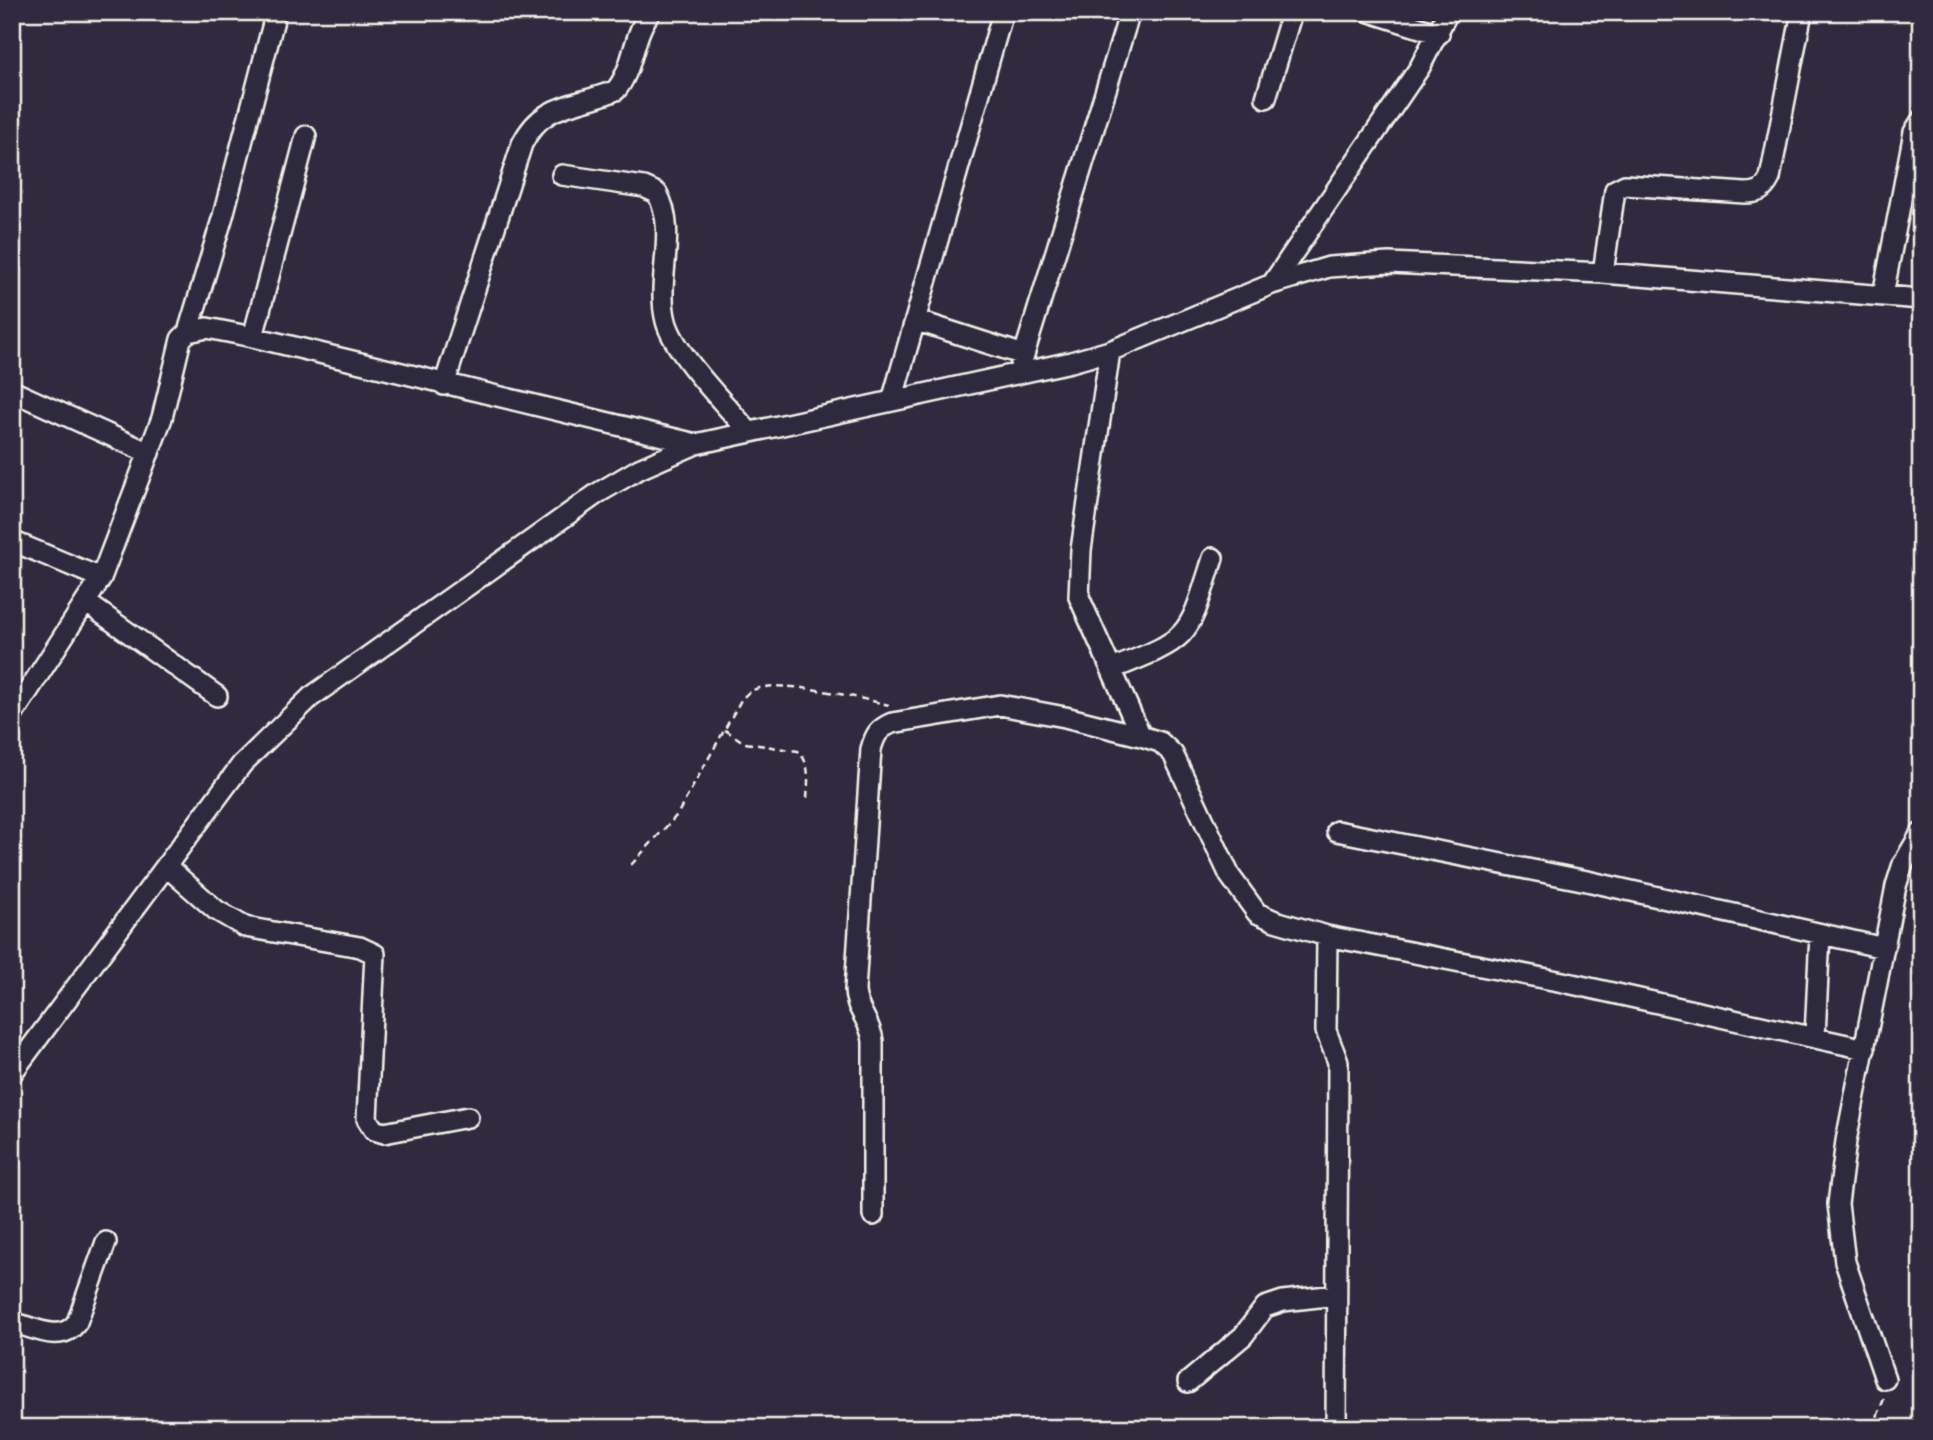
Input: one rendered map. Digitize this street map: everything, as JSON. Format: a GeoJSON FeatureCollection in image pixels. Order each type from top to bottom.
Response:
{"type":"FeatureCollection","features":[{"type":"Feature","properties":{"kind":"street"},"geometry":{"type":"LineString","coordinates":[[12,716],[101,578],[149,453],[162,418],[178,348],[188,332],[223,216],[276,12]]}},
{"type":"Feature","properties":{"kind":"street"},"geometry":{"type":"LineString","coordinates":[[444,385],[522,144],[530,127],[561,107],[616,90],[631,66],[640,30],[651,12]]}},
{"type":"Feature","properties":{"kind":"street"},"geometry":{"type":"LineString","coordinates":[[892,401],[1003,12]]}},
{"type":"Feature","properties":{"kind":"street"},"geometry":{"type":"LineString","coordinates":[[1021,364],[1130,12]]}},
{"type":"Feature","properties":{"kind":"street"},"geometry":{"type":"LineString","coordinates":[[1266,98],[1292,12]]}},
{"type":"Feature","properties":{"kind":"street"},"geometry":{"type":"LineString","coordinates":[[1370,12],[1439,34]]}},
{"type":"Feature","properties":{"kind":"street"},"geometry":{"type":"LineString","coordinates":[[1272,284],[1420,67],[1448,12]]}},
{"type":"Feature","properties":{"kind":"street"},"geometry":{"type":"LineString","coordinates":[[1603,273],[1615,190],[1637,184],[1756,194],[1764,188],[1770,178],[1802,12]]}},
{"type":"Feature","properties":{"kind":"street"},"geometry":{"type":"LineString","coordinates":[[1883,295],[1914,132],[1921,121]]}},
{"type":"Feature","properties":{"kind":"street"},"geometry":{"type":"LineString","coordinates":[[253,337],[306,136]]}},
{"type":"Feature","properties":{"kind":"street"},"geometry":{"type":"LineString","coordinates":[[562,175],[645,187],[657,194],[667,220],[663,308],[673,340],[749,432]]}},
{"type":"Feature","properties":{"kind":"street"},"geometry":{"type":"LineString","coordinates":[[12,1073],[242,764],[312,697],[598,493],[639,469],[696,444],[892,401],[1021,364],[1110,351],[1272,284],[1329,267],[1389,264],[1603,273],[1921,299]]}},
{"type":"Feature","properties":{"kind":"street"},"geometry":{"type":"LineString","coordinates":[[915,320],[1021,364]]}},
{"type":"Feature","properties":{"kind":"street"},"geometry":{"type":"LineString","coordinates":[[188,332],[207,328],[253,337],[696,444]]}},
{"type":"Feature","properties":{"kind":"street"},"geometry":{"type":"LineString","coordinates":[[1110,351],[1078,578],[1079,597],[1141,736]]}},
{"type":"Feature","properties":{"kind":"street"},"geometry":{"type":"LineString","coordinates":[[12,391],[149,453]]}},
{"type":"Feature","properties":{"kind":"street"},"geometry":{"type":"LineString","coordinates":[[12,541],[101,578]]}},
{"type":"Feature","properties":{"kind":"street"},"geometry":{"type":"LineString","coordinates":[[1112,669],[1165,648],[1187,630],[1194,618],[1213,558]]}},
{"type":"Feature","properties":{"kind":"street"},"geometry":{"type":"LineString","coordinates":[[87,603],[217,696]]}},
{"type":"Feature","properties":{"kind":"street"},"geometry":{"type":"LineString","coordinates":[[873,1215],[872,1032],[858,1006],[855,990],[871,749],[875,735],[881,728],[892,723],[1000,705],[1065,717],[1160,742],[1173,754],[1230,876],[1257,913],[1275,921],[1327,936],[1815,1036],[1865,1049]]}},
{"type":"Feature","properties":{"kind":"street"},"geometry":{"type":"LineString","coordinates":[[1337,831],[1587,881],[1884,948]]}},
{"type":"Feature","properties":{"kind":"street"},"geometry":{"type":"LineString","coordinates":[[1885,1379],[1844,1262],[1838,1218],[1841,1171],[1896,886],[1903,864],[1921,833]]}},
{"type":"Feature","properties":{"kind":"street"},"geometry":{"type":"LineString","coordinates":[[166,866],[216,910],[245,927],[360,947],[375,954],[375,1000],[367,1119],[374,1130],[384,1133],[468,1117]]}},
{"type":"Feature","properties":{"kind":"street"},"geometry":{"type":"LineString","coordinates":[[1815,1036],[1820,934]]}},
{"type":"Feature","properties":{"kind":"street"},"geometry":{"type":"LineString","coordinates":[[1327,936],[1326,1031],[1338,1062],[1336,1428]]}},
{"type":"Feature","properties":{"kind":"street"},"geometry":{"type":"LineString","coordinates":[[12,1322],[50,1333],[62,1335],[71,1332],[106,1242]]}},
{"type":"Feature","properties":{"kind":"street"},"geometry":{"type":"LineString","coordinates":[[1188,1382],[1244,1336],[1265,1307],[1283,1301],[1336,1294]]}},
{"type":"Feature","properties":{"kind":"path"},"geometry":{"type":"LineString","coordinates":[[631,865],[677,815],[740,700],[751,691],[765,687],[827,692],[893,706]]}},
{"type":"Feature","properties":{"kind":"path"},"geometry":{"type":"LineString","coordinates":[[725,730],[745,743],[798,751],[805,757],[808,770],[807,798]]}},
{"type":"Feature","properties":{"kind":"path"},"geometry":{"type":"LineString","coordinates":[[1873,1428],[1885,1400],[1885,1379]]}}]}
